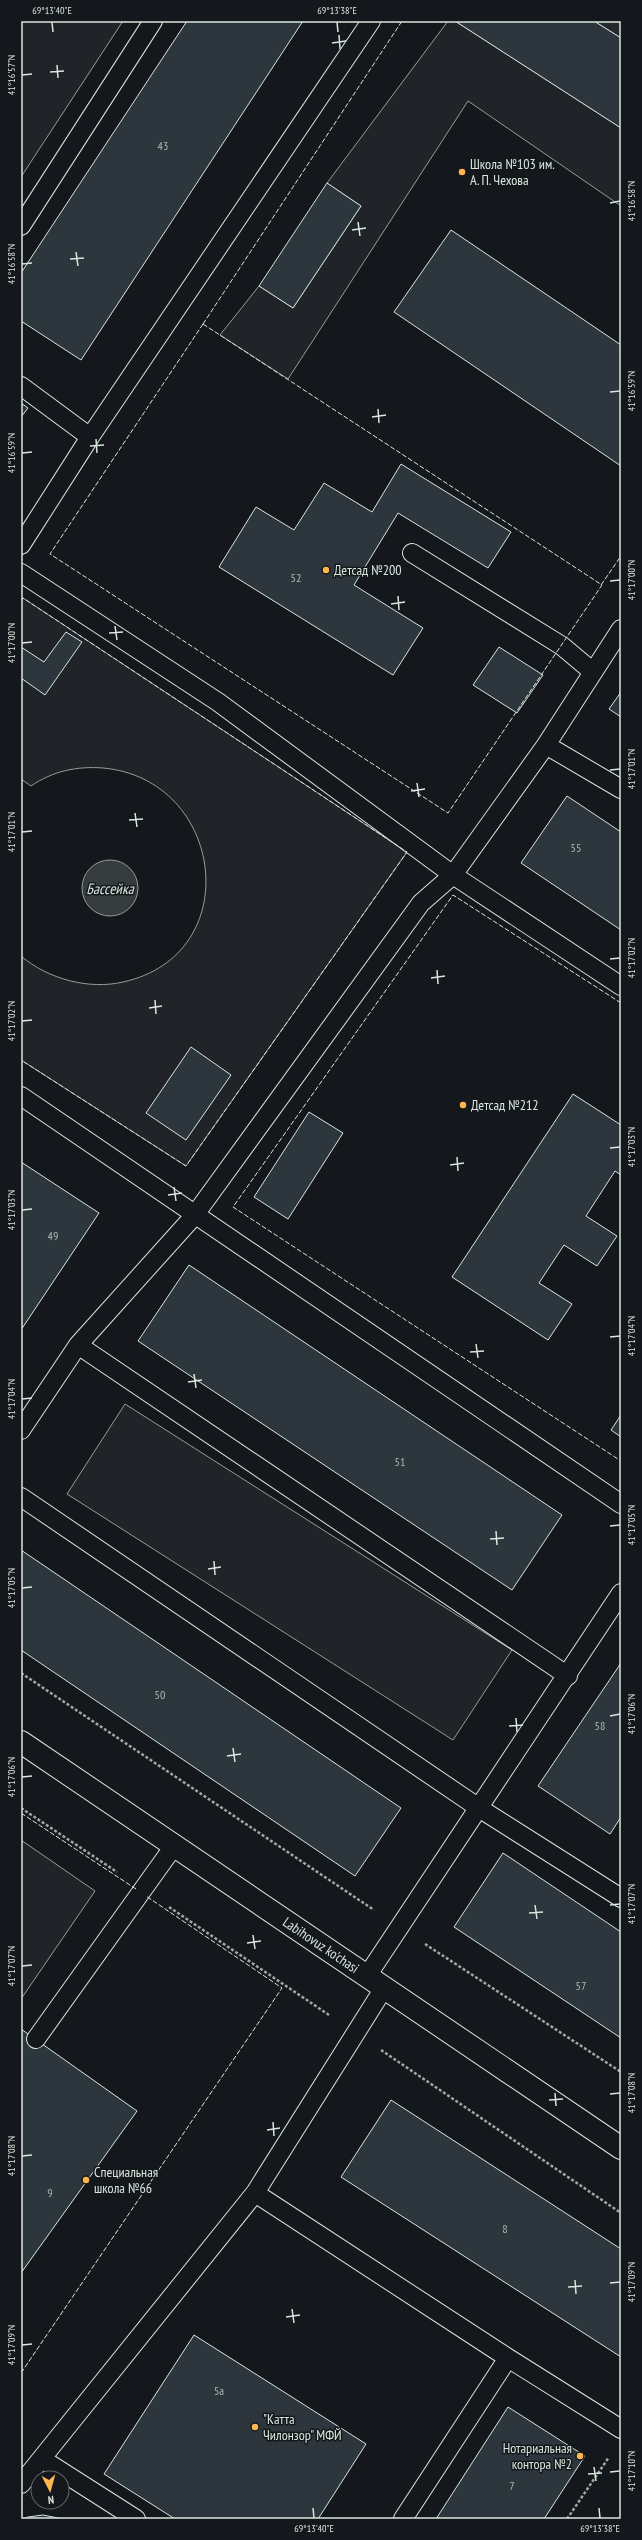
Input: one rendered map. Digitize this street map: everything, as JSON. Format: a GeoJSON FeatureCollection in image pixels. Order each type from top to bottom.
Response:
{"type":"FeatureCollection","features":[{"type":"Feature","properties":{"kind":"street","name":"Labihovuz ko'chasi"},"geometry":{"type":"LineString","coordinates":[[21,1742],[621,2148]]}},
{"type":"Feature","properties":{"kind":"lane"},"geometry":{"type":"LineString","coordinates":[[21,226],[153,21]]}},
{"type":"Feature","properties":{"kind":"lane"},"geometry":{"type":"LineString","coordinates":[[21,545],[90,437],[371,21]]}},
{"type":"Feature","properties":{"kind":"lane"},"geometry":{"type":"LineString","coordinates":[[21,386],[90,437]]}},
{"type":"Feature","properties":{"kind":"lane"},"geometry":{"type":"LineString","coordinates":[[412,553],[562,646],[593,672]]}},
{"type":"Feature","properties":{"kind":"lane"},"geometry":{"type":"LineString","coordinates":[[21,573],[218,702],[453,875],[621,986]]}},
{"type":"Feature","properties":{"kind":"lane"},"geometry":{"type":"LineString","coordinates":[[21,1430],[78,1345],[194,1216],[421,903],[453,875],[546,745],[621,629]]}},
{"type":"Feature","properties":{"kind":"lane"},"geometry":{"type":"LineString","coordinates":[[546,745],[621,789]]}},
{"type":"Feature","properties":{"kind":"lane"},"geometry":{"type":"LineString","coordinates":[[21,1096],[194,1216],[621,1504]]}},
{"type":"Feature","properties":{"kind":"lane"},"geometry":{"type":"LineString","coordinates":[[78,1345],[568,1676]]}},
{"type":"Feature","properties":{"kind":"lane"},"geometry":{"type":"LineString","coordinates":[[21,1497],[479,1808],[621,1898]]}},
{"type":"Feature","properties":{"kind":"lane"},"geometry":{"type":"LineString","coordinates":[[21,2484],[42,2460],[255,2193],[356,2033],[400,1927],[568,1676],[621,1593]]}},
{"type":"Feature","properties":{"kind":"lane"},"geometry":{"type":"LineString","coordinates":[[36,2039],[174,1846]]}},
{"type":"Feature","properties":{"kind":"lane"},"geometry":{"type":"LineString","coordinates":[[255,2193],[508,2358],[621,2429]]}},
{"type":"Feature","properties":{"kind":"lane"},"geometry":{"type":"LineString","coordinates":[[403,2519],[508,2358]]}},
{"type":"Feature","properties":{"kind":"lane"},"geometry":{"type":"LineString","coordinates":[[42,2460],[136,2519]]}},
{"type":"Feature","properties":{"kind":"path"},"geometry":{"type":"LineString","coordinates":[[21,1673],[400,1927],[621,2072]]}},
{"type":"Feature","properties":{"kind":"path"},"geometry":{"type":"LineString","coordinates":[[21,1808],[621,2213]]}},
{"type":"Feature","properties":{"kind":"path"},"geometry":{"type":"LineString","coordinates":[[567,2519],[613,2450]]}},
{"type":"Feature","properties":{"kind":"shaded area"},"geometry":{"type":"Polygon","coordinates":[[[21,21],[123,21],[21,177],[21,21]]]}},
{"type":"Feature","properties":{"kind":"shaded area"},"geometry":{"type":"Polygon","coordinates":[[[448,21],[455,21],[621,128],[621,206],[468,101],[288,379],[220,335],[259,286],[293,308],[361,206],[327,183],[448,21]]]}},
{"type":"Feature","properties":{"kind":"shaded area"},"geometry":{"type":"Polygon","coordinates":[[[594,21],[621,21],[621,38],[594,21]]]}},
{"type":"Feature","properties":{"kind":"shaded area"},"geometry":{"type":"Polygon","coordinates":[[[23,598],[407,852],[186,1166],[21,1060],[21,956],[44,971],[69,981],[97,985],[123,982],[163,966],[189,939],[203,905],[205,869],[196,833],[175,802],[144,779],[103,768],[84,768],[57,773],[31,786],[21,779],[21,601],[23,598]]]}},
{"type":"Feature","properties":{"kind":"shaded area"},"geometry":{"type":"Polygon","coordinates":[[[125,1404],[512,1650],[453,1740],[67,1494],[125,1404]]]}},
{"type":"Feature","properties":{"kind":"shaded area"},"geometry":{"type":"Polygon","coordinates":[[[21,1840],[95,1891],[21,1999],[21,1840]]]}},
{"type":"Feature","properties":{"kind":"water","name":"Бассейка"},"geometry":{"type":"Polygon","coordinates":[[[110,860],[121,862],[130,868],[136,877],[138,888],[136,899],[130,908],[121,914],[110,916],[99,914],[90,908],[84,899],[82,888],[84,877],[90,868],[99,862],[110,860]]]}},
{"type":"Feature","properties":{"kind":"building"},"geometry":{"type":"Polygon","coordinates":[[[187,21],[303,21],[81,360],[21,321],[21,273],[187,21]]]}},
{"type":"Feature","properties":{"kind":"building"},"geometry":{"type":"Polygon","coordinates":[[[455,21],[594,21],[621,38],[621,128],[455,21]]]}},
{"type":"Feature","properties":{"kind":"building"},"geometry":{"type":"Polygon","coordinates":[[[327,183],[361,206],[293,308],[259,286],[327,183]]]}},
{"type":"Feature","properties":{"kind":"building"},"geometry":{"type":"Polygon","coordinates":[[[451,230],[621,345],[621,466],[394,312],[451,230]]]}},
{"type":"Feature","properties":{"kind":"building"},"geometry":{"type":"Polygon","coordinates":[[[21,403],[28,408],[21,417],[21,403]]]}},
{"type":"Feature","properties":{"kind":"building"},"geometry":{"type":"Polygon","coordinates":[[[401,464],[511,532],[488,568],[398,513],[354,585],[423,628],[393,675],[219,567],[256,507],[294,530],[324,483],[372,512],[401,464]]]}},
{"type":"Feature","properties":{"kind":"building"},"geometry":{"type":"Polygon","coordinates":[[[66,632],[82,642],[45,695],[21,678],[21,647],[44,662],[66,632]]]}},
{"type":"Feature","properties":{"kind":"building"},"geometry":{"type":"Polygon","coordinates":[[[499,647],[543,675],[517,713],[473,685],[499,647]]]}},
{"type":"Feature","properties":{"kind":"building"},"geometry":{"type":"Polygon","coordinates":[[[621,692],[621,717],[609,709],[621,692]]]}},
{"type":"Feature","properties":{"kind":"building"},"geometry":{"type":"Polygon","coordinates":[[[567,796],[621,832],[621,930],[521,863],[567,796]]]}},
{"type":"Feature","properties":{"kind":"building"},"geometry":{"type":"Polygon","coordinates":[[[191,1047],[231,1075],[186,1140],[146,1113],[191,1047]]]}},
{"type":"Feature","properties":{"kind":"building"},"geometry":{"type":"Polygon","coordinates":[[[573,1094],[621,1125],[621,1175],[615,1171],[586,1216],[617,1236],[597,1266],[564,1245],[539,1283],[572,1304],[548,1340],[452,1277],[573,1094]]]}},
{"type":"Feature","properties":{"kind":"building"},"geometry":{"type":"Polygon","coordinates":[[[309,1112],[343,1133],[288,1219],[254,1197],[309,1112]]]}},
{"type":"Feature","properties":{"kind":"building"},"geometry":{"type":"Polygon","coordinates":[[[21,1162],[99,1213],[21,1330],[21,1162]]]}},
{"type":"Feature","properties":{"kind":"building"},"geometry":{"type":"Polygon","coordinates":[[[189,1265],[562,1515],[512,1590],[138,1341],[189,1265]]]}},
{"type":"Feature","properties":{"kind":"building"},"geometry":{"type":"Polygon","coordinates":[[[621,1415],[621,1437],[611,1430],[621,1415]]]}},
{"type":"Feature","properties":{"kind":"building"},"geometry":{"type":"Polygon","coordinates":[[[21,1550],[401,1808],[355,1876],[21,1650],[21,1550]]]}},
{"type":"Feature","properties":{"kind":"building"},"geometry":{"type":"Polygon","coordinates":[[[621,1663],[621,1817],[610,1834],[538,1786],[621,1663]]]}},
{"type":"Feature","properties":{"kind":"building"},"geometry":{"type":"Polygon","coordinates":[[[503,1853],[621,1932],[621,2038],[454,1927],[503,1853]]]}},
{"type":"Feature","properties":{"kind":"building"},"geometry":{"type":"Polygon","coordinates":[[[21,2029],[137,2111],[21,2273],[21,2029]]]}},
{"type":"Feature","properties":{"kind":"building"},"geometry":{"type":"Polygon","coordinates":[[[391,2100],[621,2249],[621,2357],[341,2177],[391,2100]]]}},
{"type":"Feature","properties":{"kind":"building"},"geometry":{"type":"Polygon","coordinates":[[[194,2335],[366,2444],[318,2519],[175,2519],[104,2474],[194,2335]]]}},
{"type":"Feature","properties":{"kind":"building"},"geometry":{"type":"Polygon","coordinates":[[[508,2407],[585,2456],[544,2519],[436,2519],[508,2407]]]}},
{"type":"Feature","properties":{"kind":"building"},"geometry":{"type":"Polygon","coordinates":[[[43,2515],[63,2519],[23,2519],[28,2517],[43,2515]]]}},
{"type":"Feature","properties":{"kind":"fence"},"geometry":{"type":"LineString","coordinates":[[203,324],[402,21]]}},
{"type":"Feature","properties":{"kind":"fence"},"geometry":{"type":"LineString","coordinates":[[203,324],[602,585],[448,813],[50,554],[203,324]]}},
{"type":"Feature","properties":{"kind":"fence"},"geometry":{"type":"LineString","coordinates":[[601,585],[621,556]]}},
{"type":"Feature","properties":{"kind":"fence"},"geometry":{"type":"LineString","coordinates":[[21,601],[23,598],[407,852],[186,1166],[21,1060]]}},
{"type":"Feature","properties":{"kind":"fence"},"geometry":{"type":"LineString","coordinates":[[621,1003],[453,895],[233,1207],[621,1461]]}},
{"type":"Feature","properties":{"kind":"fence"},"geometry":{"type":"LineString","coordinates":[[21,1813],[136,1889]]}},
{"type":"Feature","properties":{"kind":"fence"},"geometry":{"type":"LineString","coordinates":[[21,2373],[282,1988],[146,1896]]}},
{"type":"Feature","properties":{"kind":"place","name":"Школа №103 им. А. П. Чехова"},"geometry":{"type":"Point","coordinates":[462,172]}},
{"type":"Feature","properties":{"kind":"place","name":"Детсад №200"},"geometry":{"type":"Point","coordinates":[326,570]}},
{"type":"Feature","properties":{"kind":"place","name":"Детсад №212"},"geometry":{"type":"Point","coordinates":[463,1105]}},
{"type":"Feature","properties":{"kind":"place","name":"Специальная школа №66"},"geometry":{"type":"Point","coordinates":[86,2180]}},
{"type":"Feature","properties":{"kind":"place","name":"\"Катта Чилонзор\" МФЙ"},"geometry":{"type":"Point","coordinates":[255,2427]}},
{"type":"Feature","properties":{"kind":"place","name":"Нотариальная контора №2"},"geometry":{"type":"Point","coordinates":[580,2456]}}]}
